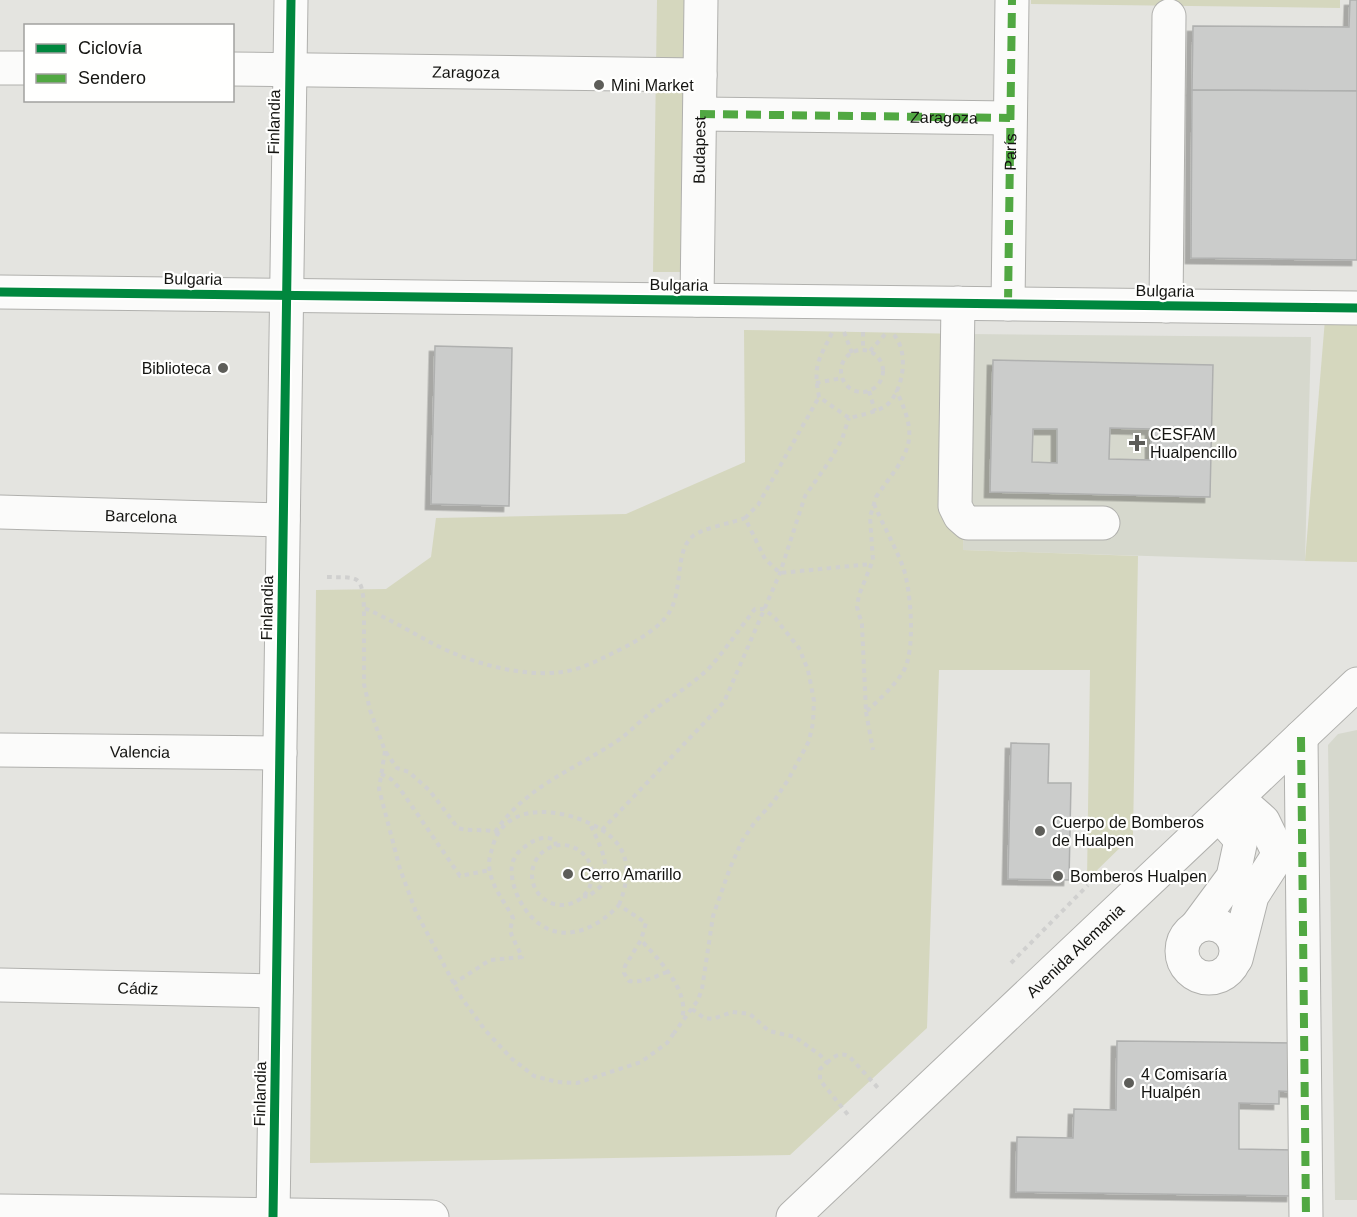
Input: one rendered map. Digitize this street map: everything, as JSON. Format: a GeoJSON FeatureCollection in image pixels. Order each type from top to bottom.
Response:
{"type":"FeatureCollection","features":[{"type":"Feature","properties":{"kind":"street","name":"Finlandia"},"geometry":{"type":"LineString","coordinates":[[273,1216],[291,0]]}},
{"type":"Feature","properties":{"kind":"street","name":"Budapest"},"geometry":{"type":"LineString","coordinates":[[697,300],[701,0]]}},
{"type":"Feature","properties":{"kind":"street","name":"París"},"geometry":{"type":"LineString","coordinates":[[1008,304],[1012,0]]}},
{"type":"Feature","properties":{"kind":"street"},"geometry":{"type":"LineString","coordinates":[[1166,306],[1169,16]]}},
{"type":"Feature","properties":{"kind":"street"},"geometry":{"type":"LineString","coordinates":[[0,68],[24,68]]}},
{"type":"Feature","properties":{"kind":"street","name":"Zaragoza"},"geometry":{"type":"LineString","coordinates":[[234,69],[700,75]]}},
{"type":"Feature","properties":{"kind":"street","name":"Zaragoza"},"geometry":{"type":"LineString","coordinates":[[700,114],[1010,118]]}},
{"type":"Feature","properties":{"kind":"street","name":"Bulgaria"},"geometry":{"type":"LineString","coordinates":[[0,292],[697,300],[886,321],[958,303],[1357,308]]}},
{"type":"Feature","properties":{"kind":"street"},"geometry":{"type":"LineString","coordinates":[[958,303],[955,506],[960,516],[968,523],[1103,523]]}},
{"type":"Feature","properties":{"kind":"street","name":"Barcelona"},"geometry":{"type":"LineString","coordinates":[[0,512],[283,520]]}},
{"type":"Feature","properties":{"kind":"street","name":"Avenida Alemania"},"geometry":{"type":"LineString","coordinates":[[793,1217],[1357,684]]}},
{"type":"Feature","properties":{"kind":"street"},"geometry":{"type":"LineString","coordinates":[[1301,737],[1306,1217]]}},
{"type":"Feature","properties":{"kind":"street","name":"Valencia"},"geometry":{"type":"LineString","coordinates":[[0,750],[280,753]]}},
{"type":"Feature","properties":{"kind":"street"},"geometry":{"type":"LineString","coordinates":[[1228,806],[1263,820],[1280,854],[1252,896],[1236,959],[1231,968],[1221,976],[1212,979],[1202,978],[1193,974],[1183,958],[1182,949],[1189,933],[1233,877],[1241,840],[1228,806]]}},
{"type":"Feature","properties":{"kind":"street"},"geometry":{"type":"LineString","coordinates":[[1196,927],[1209,924],[1226,929],[1236,945],[1236,959]]}},
{"type":"Feature","properties":{"kind":"street","name":"Cádiz"},"geometry":{"type":"LineString","coordinates":[[0,985],[276,991]]}},
{"type":"Feature","properties":{"kind":"street"},"geometry":{"type":"LineString","coordinates":[[0,1211],[432,1217]]}},
{"type":"Feature","properties":{"kind":"path"},"geometry":{"type":"LineString","coordinates":[[819,398],[849,418],[875,411],[889,404],[903,374],[903,360],[901,345],[886,321],[870,351]]}},
{"type":"Feature","properties":{"kind":"path"},"geometry":{"type":"LineString","coordinates":[[860,326],[863,326],[863,349]]}},
{"type":"Feature","properties":{"kind":"path"},"geometry":{"type":"LineString","coordinates":[[851,327],[843,327],[852,353]]}},
{"type":"Feature","properties":{"kind":"path"},"geometry":{"type":"LineString","coordinates":[[364,608],[393,621],[445,650],[471,660],[519,670],[562,672],[591,664],[618,651],[646,633],[666,616],[679,587],[681,557],[686,545],[694,536],[752,514],[819,398],[816,382],[819,356],[834,329]]}},
{"type":"Feature","properties":{"kind":"path"},"geometry":{"type":"LineString","coordinates":[[863,349],[870,351],[881,361],[883,374],[878,386],[869,391],[860,392],[848,387],[842,378],[841,366],[844,359],[863,349]]}},
{"type":"Feature","properties":{"kind":"path"},"geometry":{"type":"LineString","coordinates":[[816,382],[842,378]]}},
{"type":"Feature","properties":{"kind":"path"},"geometry":{"type":"LineString","coordinates":[[873,750],[866,712],[862,625],[857,606],[873,560],[870,517],[876,497],[904,457],[908,445],[910,425],[907,412],[896,390]]}},
{"type":"Feature","properties":{"kind":"path"},"geometry":{"type":"LineString","coordinates":[[869,391],[875,411]]}},
{"type":"Feature","properties":{"kind":"path"},"geometry":{"type":"LineString","coordinates":[[602,830],[724,702],[780,573],[805,496],[831,459],[842,439],[849,418]]}},
{"type":"Feature","properties":{"kind":"path"},"geometry":{"type":"LineString","coordinates":[[866,712],[885,696],[904,671],[909,660],[911,640],[909,601],[904,569],[874,504]]}},
{"type":"Feature","properties":{"kind":"path"},"geometry":{"type":"LineString","coordinates":[[745,518],[765,559],[780,573],[871,564]]}},
{"type":"Feature","properties":{"kind":"path"},"geometry":{"type":"LineString","coordinates":[[327,577],[354,578],[362,584],[364,684],[370,710],[385,751],[397,768],[409,772],[430,791],[458,828],[497,832],[516,817],[533,812],[550,811],[564,813],[590,823],[618,842],[627,866],[626,888],[619,905],[595,925],[574,933],[548,929],[536,921],[518,898],[513,880],[512,865],[519,851],[537,838],[552,838],[556,846]]}},
{"type":"Feature","properties":{"kind":"path"},"geometry":{"type":"LineString","coordinates":[[385,751],[379,789],[400,869],[416,912],[453,984],[485,1030],[511,1058],[534,1076],[557,1082],[586,1081],[641,1062],[661,1047],[692,1009],[702,989],[713,916],[730,868],[742,841],[774,801],[809,741],[814,701],[808,670],[800,648],[775,618],[764,609],[755,609],[712,664],[698,678],[620,738],[549,780],[522,801],[503,820],[490,855],[493,884],[513,918],[510,930],[522,957],[490,960],[453,984]]}},
{"type":"Feature","properties":{"kind":"path"},"geometry":{"type":"LineString","coordinates":[[381,774],[391,779],[400,789],[460,876],[490,870]]}},
{"type":"Feature","properties":{"kind":"path"},"geometry":{"type":"LineString","coordinates":[[583,896],[588,897],[602,885],[606,875],[604,862],[590,823]]}},
{"type":"Feature","properties":{"kind":"path"},"geometry":{"type":"LineString","coordinates":[[556,846],[576,848],[590,863],[591,882],[583,896],[572,903],[563,905],[545,900],[534,884],[532,874],[539,856],[556,846]]}},
{"type":"Feature","properties":{"kind":"path"},"geometry":{"type":"LineString","coordinates":[[1011,963],[1088,885]]}},
{"type":"Feature","properties":{"kind":"path"},"geometry":{"type":"LineString","coordinates":[[619,905],[646,923],[641,940],[625,966],[625,977],[635,982],[654,978],[667,972]]}},
{"type":"Feature","properties":{"kind":"path"},"geometry":{"type":"LineString","coordinates":[[641,940],[667,972],[682,999],[683,1016],[674,1033]]}},
{"type":"Feature","properties":{"kind":"path"},"geometry":{"type":"LineString","coordinates":[[692,1009],[704,1018],[713,1018],[732,1012],[750,1014],[769,1031],[795,1037],[827,1063]]}},
{"type":"Feature","properties":{"kind":"path"},"geometry":{"type":"LineString","coordinates":[[849,1116],[820,1080],[820,1069],[839,1054],[849,1056],[879,1089]]}},
{"type":"Feature","properties":{"kind":"shaded area","name":"CESFAM Hualpencillo"},"geometry":{"type":"Polygon","coordinates":[[[967,334],[1311,337],[1305,561],[963,550],[967,334]]]}},
{"type":"Feature","properties":{"kind":"shaded area"},"geometry":{"type":"Polygon","coordinates":[[[1357,730],[1357,1200],[1335,1200],[1328,745],[1338,734],[1357,730]]]}},
{"type":"Feature","properties":{"kind":"green space"},"geometry":{"type":"Polygon","coordinates":[[[657,0],[684,0],[681,272],[653,272],[657,0]]]}},
{"type":"Feature","properties":{"kind":"green space"},"geometry":{"type":"Polygon","coordinates":[[[1031,0],[1340,0],[1340,8],[1031,4],[1031,0]]]}},
{"type":"Feature","properties":{"kind":"green space"},"geometry":{"type":"Polygon","coordinates":[[[1326,307],[1357,307],[1357,562],[1305,561],[1326,307]]]}},
{"type":"Feature","properties":{"kind":"green space","name":"Cerro Amarillo"},"geometry":{"type":"Polygon","coordinates":[[[744,330],[967,334],[963,550],[1138,556],[1133,835],[1087,880],[1090,670],[939,670],[927,1028],[790,1155],[310,1163],[316,590],[386,589],[431,557],[436,518],[626,514],[745,462],[744,330]]]}},
{"type":"Feature","properties":{"kind":"building"},"geometry":{"type":"Polygon","coordinates":[[[1350,0],[1357,0],[1357,91],[1192,90],[1193,26],[1349,27],[1350,0]]]}},
{"type":"Feature","properties":{"kind":"building"},"geometry":{"type":"Polygon","coordinates":[[[1192,90],[1357,91],[1357,260],[1191,258],[1192,90]]]}},
{"type":"Feature","properties":{"kind":"building"},"geometry":{"type":"Polygon","coordinates":[[[435,346],[512,348],[509,506],[431,504],[435,346]]]}},
{"type":"Feature","properties":{"kind":"building"},"geometry":{"type":"Polygon","coordinates":[[[993,360],[1213,365],[1210,497],[990,492],[993,360]],[[1110,428],[1109,459],[1151,460],[1151,429],[1110,428]],[[1033,429],[1032,462],[1057,463],[1057,429],[1033,429]]]}},
{"type":"Feature","properties":{"kind":"building","name":"Cuerpo de Bomberos de Hualpen"},"geometry":{"type":"Polygon","coordinates":[[[1011,743],[1049,744],[1048,783],[1071,783],[1069,880],[1008,879],[1011,743]]]}},
{"type":"Feature","properties":{"kind":"building"},"geometry":{"type":"Polygon","coordinates":[[[1117,1041],[1299,1043],[1298,1092],[1279,1091],[1279,1104],[1239,1103],[1239,1149],[1293,1150],[1292,1196],[1016,1192],[1017,1137],[1073,1138],[1074,1109],[1116,1110],[1117,1041]]]}},
{"type":"Feature","properties":{"kind":"marked path"},"geometry":{"type":"LineString","coordinates":[[1008,304],[1012,0]]}},
{"type":"Feature","properties":{"kind":"marked path"},"geometry":{"type":"LineString","coordinates":[[700,114],[1010,118]]}},
{"type":"Feature","properties":{"kind":"marked path"},"geometry":{"type":"LineString","coordinates":[[1301,737],[1306,1217]]}},
{"type":"Feature","properties":{"kind":"cycle path"},"geometry":{"type":"LineString","coordinates":[[273,1217],[291,0]]}},
{"type":"Feature","properties":{"kind":"cycle path"},"geometry":{"type":"LineString","coordinates":[[0,292],[1357,308]]}},
{"type":"Feature","properties":{"kind":"place","name":"Mini Market"},"geometry":{"type":"Point","coordinates":[599,85]}},
{"type":"Feature","properties":{"kind":"place","name":"Biblioteca"},"geometry":{"type":"Point","coordinates":[223,368]}},
{"type":"Feature","properties":{"kind":"place","name":"CESFAM Hualpencillo"},"geometry":{"type":"Point","coordinates":[1137,443]}},
{"type":"Feature","properties":{"kind":"place","name":"Cuerpo de Bomberos de Hualpen"},"geometry":{"type":"Point","coordinates":[1040,831]}},
{"type":"Feature","properties":{"kind":"place","name":"Cerro Amarillo"},"geometry":{"type":"Point","coordinates":[568,874]}},
{"type":"Feature","properties":{"kind":"place","name":"Bomberos Hualpen"},"geometry":{"type":"Point","coordinates":[1058,876]}},
{"type":"Feature","properties":{"kind":"place","name":"4 Comisaría Hualpén"},"geometry":{"type":"Point","coordinates":[1129,1083]}}]}
